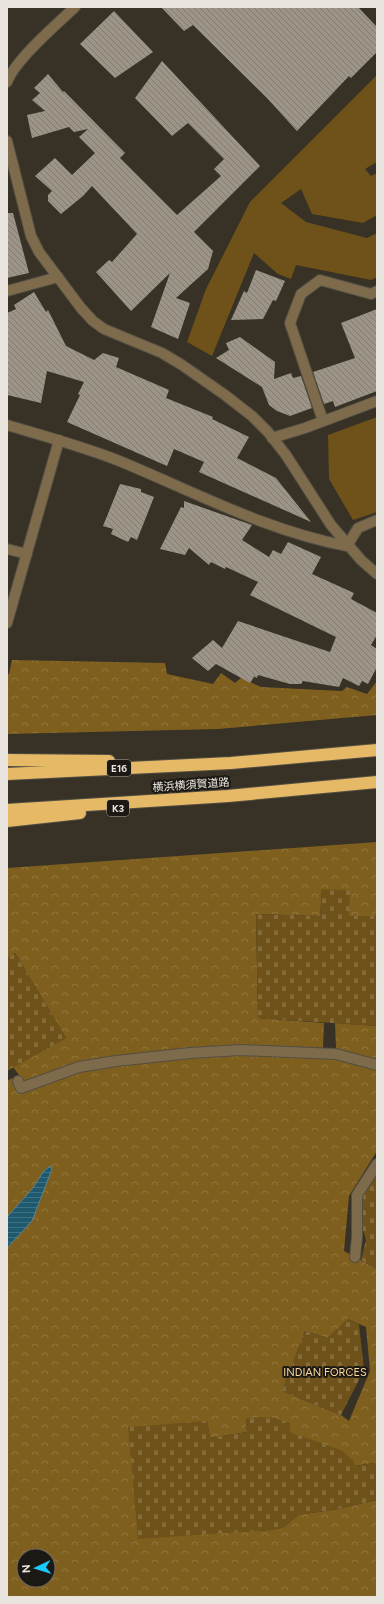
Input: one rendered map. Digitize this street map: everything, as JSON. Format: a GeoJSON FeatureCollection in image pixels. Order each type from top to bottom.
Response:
{"type":"FeatureCollection","features":[{"type":"Feature","properties":{"kind":"highway","name":"横浜横須賀道路"},"geometry":{"type":"LineString","coordinates":[[7,774],[230,763],[377,750]]}},
{"type":"Feature","properties":{"kind":"highway"},"geometry":{"type":"LineString","coordinates":[[7,760],[230,763]]}},
{"type":"Feature","properties":{"kind":"highway","name":"横浜横須賀道路"},"geometry":{"type":"LineString","coordinates":[[7,810],[228,796],[377,782]]}},
{"type":"Feature","properties":{"kind":"highway","name":"K3"},"geometry":{"type":"LineString","coordinates":[[7,821],[228,796]]}},
{"type":"Feature","properties":{"kind":"street"},"geometry":{"type":"LineString","coordinates":[[7,82],[10,74],[25,57],[75,7]]}},
{"type":"Feature","properties":{"kind":"street"},"geometry":{"type":"LineString","coordinates":[[7,141],[31,236],[39,252],[93,321],[104,329],[162,352],[225,395],[252,416],[286,455],[331,525],[347,546],[377,574]]}},
{"type":"Feature","properties":{"kind":"street"},"geometry":{"type":"LineString","coordinates":[[7,291],[58,277]]}},
{"type":"Feature","properties":{"kind":"street"},"geometry":{"type":"LineString","coordinates":[[323,421],[290,323],[300,294],[320,280],[371,294],[377,291]]}},
{"type":"Feature","properties":{"kind":"street"},"geometry":{"type":"LineString","coordinates":[[272,438],[377,401]]}},
{"type":"Feature","properties":{"kind":"street"},"geometry":{"type":"LineString","coordinates":[[7,425],[59,440],[116,460],[272,526],[331,543],[347,546]]}},
{"type":"Feature","properties":{"kind":"street"},"geometry":{"type":"LineString","coordinates":[[7,624],[59,440]]}},
{"type":"Feature","properties":{"kind":"street"},"geometry":{"type":"LineString","coordinates":[[347,546],[358,528],[377,520]]}},
{"type":"Feature","properties":{"kind":"street"},"geometry":{"type":"LineString","coordinates":[[7,549],[27,554]]}},
{"type":"Feature","properties":{"kind":"street"},"geometry":{"type":"LineString","coordinates":[[18,1081],[21,1088],[79,1067],[116,1061],[190,1053],[241,1050],[329,1051],[377,1066]]}},
{"type":"Feature","properties":{"kind":"street"},"geometry":{"type":"LineString","coordinates":[[355,1257],[358,1237],[357,1195],[377,1164]]}},
{"type":"Feature","properties":{"kind":"green space"},"geometry":{"type":"Polygon","coordinates":[[[377,75],[377,162],[365,169],[371,176],[377,173],[377,215],[363,223],[312,214],[301,189],[281,203],[306,222],[367,238],[377,233],[377,277],[371,280],[296,265],[291,279],[278,274],[254,253],[212,356],[187,342],[206,289],[250,202],[377,75]]]}},
{"type":"Feature","properties":{"kind":"green space"},"geometry":{"type":"Polygon","coordinates":[[[377,417],[377,512],[353,520],[329,479],[328,435],[377,417]]]}},
{"type":"Feature","properties":{"kind":"green space"},"geometry":{"type":"Polygon","coordinates":[[[12,660],[165,663],[167,674],[213,684],[221,673],[235,683],[241,678],[261,687],[342,691],[347,687],[367,694],[377,681],[377,715],[218,729],[7,734],[7,674],[9,674],[12,660]]]}},
{"type":"Feature","properties":{"kind":"green space"},"geometry":{"type":"Polygon","coordinates":[[[377,842],[377,916],[349,916],[322,889],[320,916],[256,914],[258,1018],[324,1023],[323,1048],[336,1048],[335,1023],[377,1026],[377,1151],[349,1196],[344,1251],[377,1269],[377,1465],[373,1463],[355,1466],[299,1436],[246,1418],[247,1432],[210,1438],[207,1421],[216,1533],[272,1530],[284,1527],[298,1515],[338,1509],[377,1500],[377,1597],[7,1597],[7,1081],[12,1078],[15,1082],[22,1079],[13,1067],[66,1038],[15,953],[7,958],[7,868],[377,842]],[[348,1319],[328,1338],[305,1331],[282,1391],[341,1415],[349,1421],[370,1371],[366,1327],[348,1319]]]}},
{"type":"Feature","properties":{"kind":"green space"},"geometry":{"type":"Polygon","coordinates":[[[322,889],[350,890],[349,916],[377,916],[377,1026],[258,1018],[256,914],[320,916],[322,889]]]}},
{"type":"Feature","properties":{"kind":"green space"},"geometry":{"type":"Polygon","coordinates":[[[15,953],[66,1038],[7,1071],[7,958],[15,953]]]}},
{"type":"Feature","properties":{"kind":"green space"},"geometry":{"type":"Polygon","coordinates":[[[377,1173],[377,1269],[361,1260],[366,1240],[360,1220],[359,1199],[377,1173]]]}},
{"type":"Feature","properties":{"kind":"green space","name":"INDIAN FORCES"},"geometry":{"type":"Polygon","coordinates":[[[348,1319],[359,1324],[364,1370],[341,1415],[282,1391],[305,1331],[328,1338],[348,1319]]]}},
{"type":"Feature","properties":{"kind":"green space"},"geometry":{"type":"Polygon","coordinates":[[[246,1418],[275,1418],[290,1423],[290,1432],[341,1450],[353,1460],[355,1466],[373,1463],[377,1465],[377,1500],[338,1509],[298,1515],[284,1527],[272,1530],[138,1539],[128,1427],[207,1421],[210,1438],[247,1432],[246,1418]]]}},
{"type":"Feature","properties":{"kind":"water"},"geometry":{"type":"Polygon","coordinates":[[[50,1166],[52,1169],[32,1221],[7,1248],[7,1217],[33,1188],[43,1172],[50,1166]]]}},
{"type":"Feature","properties":{"kind":"building"},"geometry":{"type":"Polygon","coordinates":[[[161,7],[358,7],[377,27],[377,52],[351,78],[349,76],[297,131],[266,97],[193,25],[184,31],[161,7]]]}},
{"type":"Feature","properties":{"kind":"building"},"geometry":{"type":"Polygon","coordinates":[[[114,11],[153,52],[115,78],[80,44],[114,11]]]}},
{"type":"Feature","properties":{"kind":"building"},"geometry":{"type":"Polygon","coordinates":[[[162,61],[260,166],[194,232],[213,251],[208,269],[176,298],[190,303],[178,339],[151,327],[170,273],[131,311],[96,272],[109,260],[112,262],[137,234],[92,186],[83,196],[61,214],[48,201],[48,195],[52,191],[35,176],[55,158],[72,175],[95,153],[79,137],[88,129],[74,132],[69,127],[32,138],[27,115],[45,111],[32,100],[40,93],[34,88],[48,74],[63,92],[64,91],[125,153],[120,158],[177,215],[221,176],[214,169],[224,159],[188,123],[172,136],[135,98],[162,61]]]}},
{"type":"Feature","properties":{"kind":"building"},"geometry":{"type":"Polygon","coordinates":[[[7,213],[13,213],[29,273],[7,278],[7,213]]]}},
{"type":"Feature","properties":{"kind":"building"},"geometry":{"type":"Polygon","coordinates":[[[256,270],[285,281],[276,301],[273,300],[263,319],[231,320],[244,291],[247,293],[256,270]]]}},
{"type":"Feature","properties":{"kind":"building"},"geometry":{"type":"Polygon","coordinates":[[[34,292],[46,312],[48,310],[66,346],[94,360],[103,353],[119,358],[116,367],[169,390],[166,398],[213,417],[212,419],[249,437],[237,458],[276,478],[311,522],[199,472],[204,462],[174,449],[167,466],[67,422],[80,395],[78,394],[84,382],[47,371],[41,403],[7,395],[7,313],[16,309],[14,305],[34,292]]]}},
{"type":"Feature","properties":{"kind":"building"},"geometry":{"type":"Polygon","coordinates":[[[377,309],[377,391],[335,407],[333,401],[324,404],[313,372],[355,358],[341,323],[377,309]]]}},
{"type":"Feature","properties":{"kind":"building"},"geometry":{"type":"Polygon","coordinates":[[[240,337],[275,362],[274,379],[291,373],[293,378],[301,376],[312,408],[290,416],[277,411],[269,405],[262,387],[216,358],[229,350],[226,343],[240,337]]]}},
{"type":"Feature","properties":{"kind":"building"},"geometry":{"type":"Polygon","coordinates":[[[120,484],[141,489],[141,492],[154,497],[137,540],[131,537],[128,542],[111,534],[113,529],[103,526],[120,484]]]}},
{"type":"Feature","properties":{"kind":"building"},"geometry":{"type":"Polygon","coordinates":[[[184,501],[252,525],[242,540],[269,557],[273,550],[281,554],[288,542],[321,557],[312,574],[354,593],[351,599],[377,613],[377,635],[371,645],[377,649],[377,667],[368,684],[362,681],[359,686],[343,678],[339,687],[303,681],[301,684],[290,684],[258,675],[257,678],[253,676],[254,677],[250,683],[216,664],[208,671],[192,658],[213,640],[222,648],[238,621],[330,652],[336,637],[250,595],[258,582],[226,567],[225,569],[211,562],[209,565],[189,548],[185,555],[160,549],[181,507],[184,508],[184,501]]]}}]}
